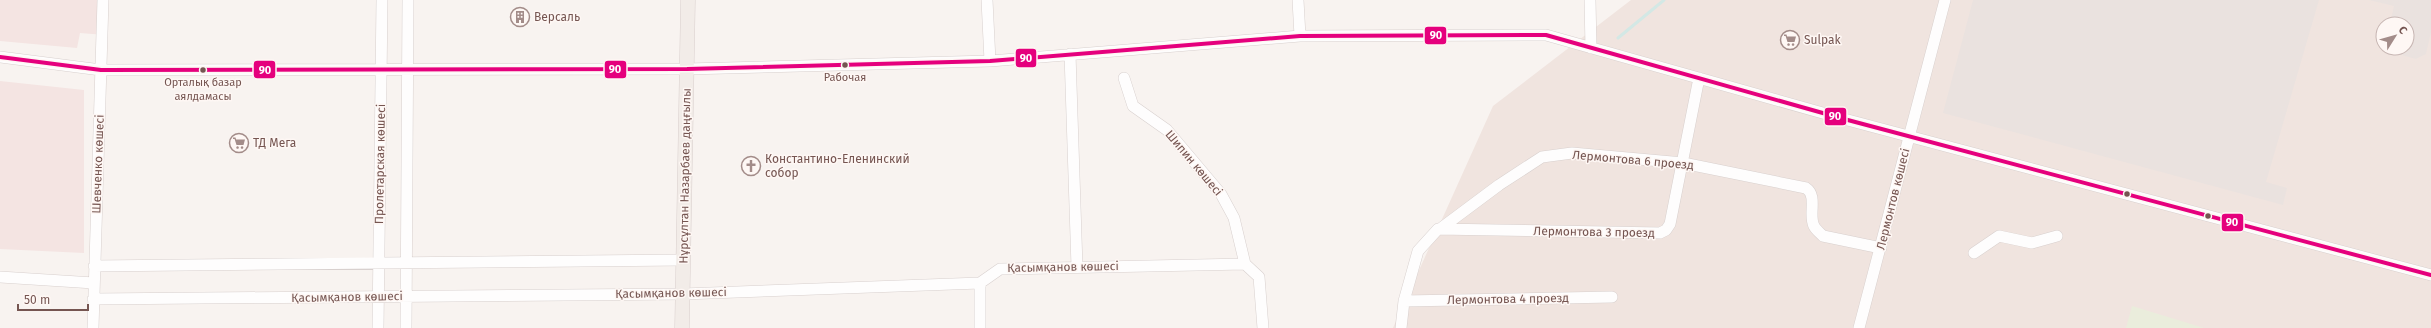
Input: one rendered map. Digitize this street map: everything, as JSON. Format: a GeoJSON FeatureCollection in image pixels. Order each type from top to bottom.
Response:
{"type":"FeatureCollection","features":[{"type":"Feature","properties":{"kind":"main road","name":"Нұрсұлтан Назарбаев даңғылы"},"geometry":{"type":"LineString","coordinates":[[682,328],[688,0]]}},
{"type":"Feature","properties":{"kind":"street","name":"Шевченко көшесі"},"geometry":{"type":"LineString","coordinates":[[93,328],[103,0]]}},
{"type":"Feature","properties":{"kind":"street","name":"Пролетарская көшесі"},"geometry":{"type":"LineString","coordinates":[[378,328],[382,0]]}},
{"type":"Feature","properties":{"kind":"street"},"geometry":{"type":"LineString","coordinates":[[406,328],[408,0]]}},
{"type":"Feature","properties":{"kind":"street"},"geometry":{"type":"LineString","coordinates":[[987,0],[990,61]]}},
{"type":"Feature","properties":{"kind":"street"},"geometry":{"type":"LineString","coordinates":[[1298,0],[1300,36]]}},
{"type":"Feature","properties":{"kind":"street"},"geometry":{"type":"LineString","coordinates":[[1590,0],[1591,48]]}},
{"type":"Feature","properties":{"kind":"street","name":"Лермонтов көшесі"},"geometry":{"type":"LineString","coordinates":[[1860,328],[1909,134],[1945,0]]}},
{"type":"Feature","properties":{"kind":"street"},"geometry":{"type":"LineString","coordinates":[[0,57],[102,70],[687,69],[990,61],[1300,36],[1546,35],[1699,78],[2431,276]]}},
{"type":"Feature","properties":{"kind":"street"},"geometry":{"type":"LineString","coordinates":[[1070,54],[1077,267]]}},
{"type":"Feature","properties":{"kind":"street","name":"Шипин көшесі"},"geometry":{"type":"LineString","coordinates":[[1124,78],[1133,106],[1167,130],[1221,194],[1234,218],[1245,264]]}},
{"type":"Feature","properties":{"kind":"street","name":"Лермонтова 3 проезд"},"geometry":{"type":"LineString","coordinates":[[1439,229],[1660,233],[1666,230],[1670,224],[1699,78]]}},
{"type":"Feature","properties":{"kind":"street","name":"Лермонтова 6 проезд"},"geometry":{"type":"LineString","coordinates":[[1401,328],[1404,301],[1418,252],[1439,229],[1499,185],[1542,157],[1572,153],[1683,163],[1806,188],[1810,191],[1813,222],[1823,236],[1881,248]]}},
{"type":"Feature","properties":{"kind":"street"},"geometry":{"type":"LineString","coordinates":[[1974,253],[1999,236],[2032,243],[2057,236]]}},
{"type":"Feature","properties":{"kind":"street"},"geometry":{"type":"LineString","coordinates":[[94,266],[683,260]]}},
{"type":"Feature","properties":{"kind":"street"},"geometry":{"type":"LineString","coordinates":[[1245,264],[1259,277],[1263,328]]}},
{"type":"Feature","properties":{"kind":"street","name":"Қасымқанов көшесі"},"geometry":{"type":"LineString","coordinates":[[93,299],[683,294],[980,283],[1000,269],[1245,264]]}},
{"type":"Feature","properties":{"kind":"street"},"geometry":{"type":"LineString","coordinates":[[0,277],[94,283]]}},
{"type":"Feature","properties":{"kind":"street"},"geometry":{"type":"LineString","coordinates":[[980,283],[980,328]]}},
{"type":"Feature","properties":{"kind":"street","name":"Лермонтова 4 проезд"},"geometry":{"type":"LineString","coordinates":[[1404,301],[1612,297]]}},
{"type":"Feature","properties":{"kind":"shaded area"},"geometry":{"type":"Polygon","coordinates":[[[0,0],[105,0],[105,35],[80,33],[77,48],[0,41],[0,0]]]}},
{"type":"Feature","properties":{"kind":"shaded area"},"geometry":{"type":"Polygon","coordinates":[[[1631,0],[2431,0],[2431,328],[1393,328],[1493,106],[1631,0]]]}},
{"type":"Feature","properties":{"kind":"shaded area"},"geometry":{"type":"Polygon","coordinates":[[[1973,0],[2319,0],[2266,182],[2287,188],[2283,205],[1943,113],[1973,0]]]}},
{"type":"Feature","properties":{"kind":"shaded area"},"geometry":{"type":"Polygon","coordinates":[[[2369,0],[2431,0],[2431,32],[2426,54],[2416,59],[2405,56],[2415,56],[2415,16],[2392,16],[2394,6],[2369,0]]]}},
{"type":"Feature","properties":{"kind":"shaded area"},"geometry":{"type":"Polygon","coordinates":[[[0,81],[84,90],[84,253],[0,249],[0,81]]]}},
{"type":"Feature","properties":{"kind":"green space"},"geometry":{"type":"Polygon","coordinates":[[[2132,306],[2204,328],[2126,328],[2132,306]]]}},
{"type":"Feature","properties":{"kind":"waterway"},"geometry":{"type":"LineString","coordinates":[[1618,38],[1664,0]]}},
{"type":"Feature","properties":{"kind":"transit line","name":"90"},"geometry":{"type":"LineString","coordinates":[[0,57],[101,70],[687,69],[990,61],[1300,36],[1546,35],[1844,119],[2431,275]]}},
{"type":"Feature","properties":{"kind":"place","name":"Версаль"},"geometry":{"type":"Point","coordinates":[520,17]}},
{"type":"Feature","properties":{"kind":"place","name":"Sulpak"},"geometry":{"type":"Point","coordinates":[1790,40]}},
{"type":"Feature","properties":{"kind":"place","name":"Рабочая"},"geometry":{"type":"Point","coordinates":[845,65]}},
{"type":"Feature","properties":{"kind":"place","name":"Орталық базар аялдамасы"},"geometry":{"type":"Point","coordinates":[203,70]}},
{"type":"Feature","properties":{"kind":"place","name":"ТД Мега"},"geometry":{"type":"Point","coordinates":[239,143]}},
{"type":"Feature","properties":{"kind":"place","name":"Константино-Еленинский собор"},"geometry":{"type":"Point","coordinates":[751,166]}}]}
